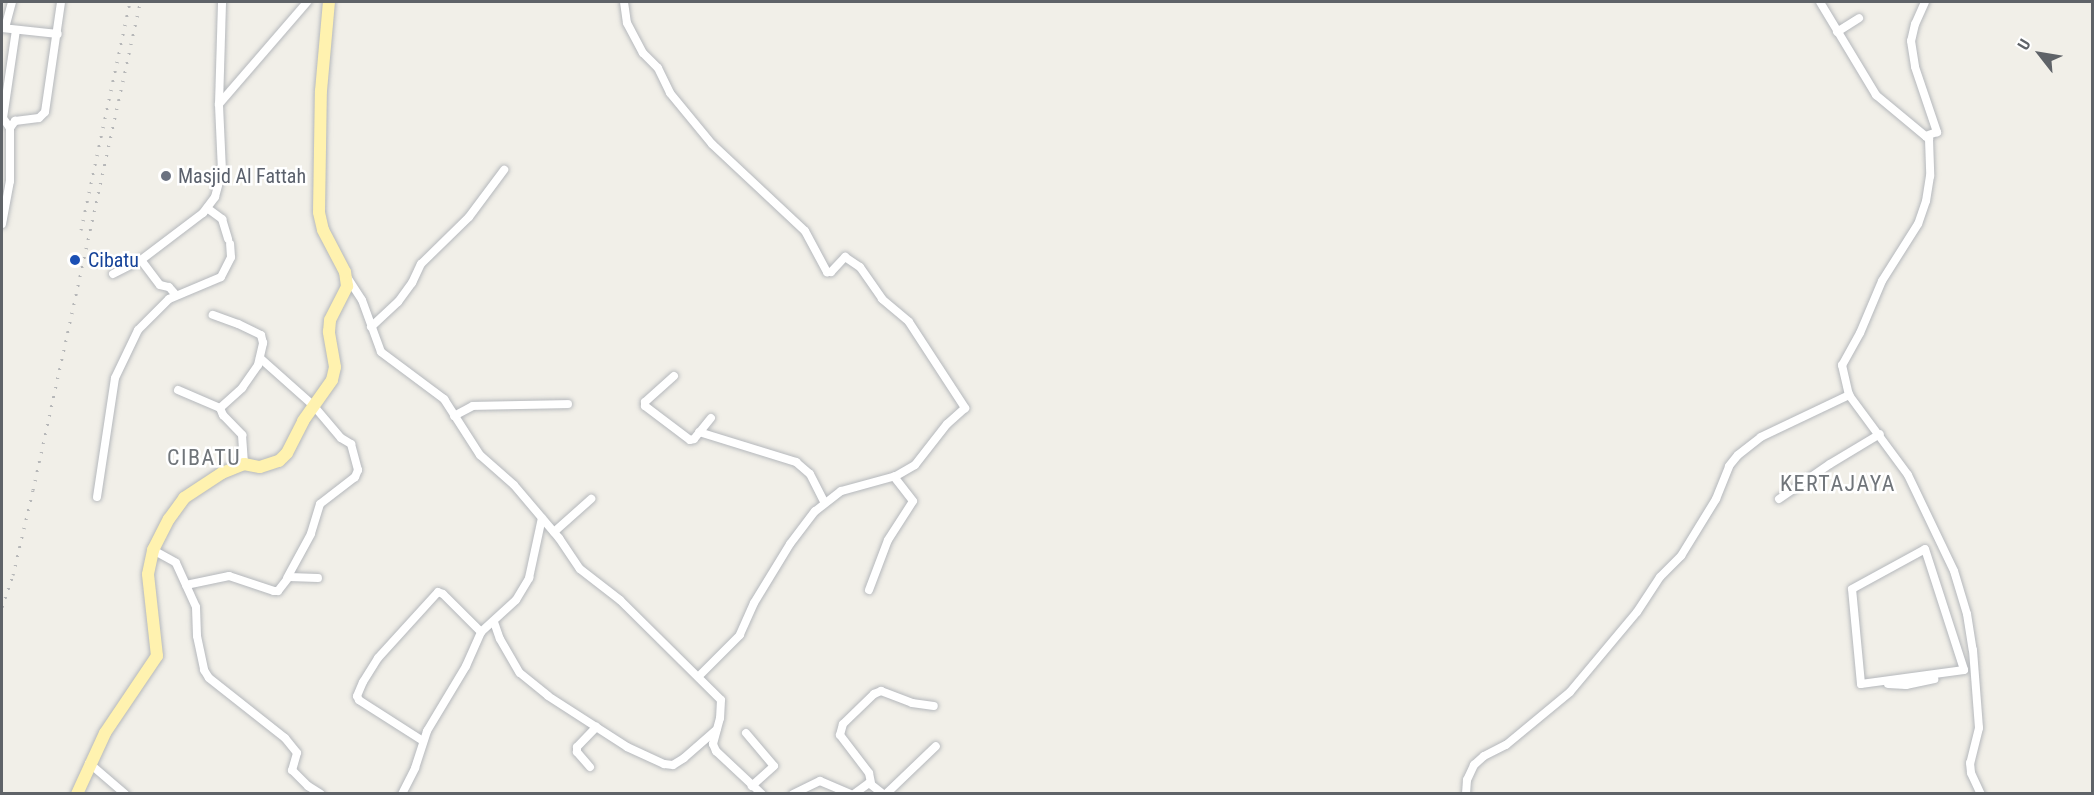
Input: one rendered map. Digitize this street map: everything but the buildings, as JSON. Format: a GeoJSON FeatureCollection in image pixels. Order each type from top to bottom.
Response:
{"type":"FeatureCollection","features":[{"type":"Feature","properties":{"kind":"main road"},"geometry":{"type":"LineString","coordinates":[[76,794],[105,733],[154,664],[157,656],[148,574],[153,550],[169,519],[184,498],[222,472],[244,464],[260,467],[279,461],[287,453],[313,405],[332,380],[335,367],[330,320],[345,292],[347,277],[323,230],[319,212],[321,91],[329,2]]}},
{"type":"Feature","properties":{"kind":"street"},"geometry":{"type":"LineString","coordinates":[[12,2],[3,28],[58,34]]}},
{"type":"Feature","properties":{"kind":"street"},"geometry":{"type":"LineString","coordinates":[[10,128],[15,121],[39,118],[45,112],[61,2]]}},
{"type":"Feature","properties":{"kind":"street"},"geometry":{"type":"LineString","coordinates":[[113,274],[141,260],[207,208],[215,197],[222,171],[219,104],[222,2]]}},
{"type":"Feature","properties":{"kind":"street"},"geometry":{"type":"LineString","coordinates":[[219,104],[307,2]]}},
{"type":"Feature","properties":{"kind":"street"},"geometry":{"type":"LineString","coordinates":[[624,2],[627,23],[637,43],[658,68],[670,93],[712,144],[805,231],[827,272],[831,272],[845,257],[860,267],[882,299],[909,322],[965,408],[947,424],[919,461],[894,477],[851,488],[824,502],[807,520],[790,544],[754,603],[740,635],[699,676]]}},
{"type":"Feature","properties":{"kind":"street"},"geometry":{"type":"LineString","coordinates":[[1820,2],[1876,96],[1931,135]]}},
{"type":"Feature","properties":{"kind":"street"},"geometry":{"type":"LineString","coordinates":[[1925,2],[1915,24],[1911,41],[1915,68],[1938,132],[1931,135]]}},
{"type":"Feature","properties":{"kind":"street"},"geometry":{"type":"LineString","coordinates":[[1837,32],[1859,18]]}},
{"type":"Feature","properties":{"kind":"street"},"geometry":{"type":"LineString","coordinates":[[2,224],[10,181],[10,128],[3,118],[12,73],[16,30]]}},
{"type":"Feature","properties":{"kind":"street"},"geometry":{"type":"LineString","coordinates":[[1931,135],[1930,176],[1926,201],[1918,224],[1882,281],[1860,333],[1844,357],[1844,377],[1850,394],[1908,475],[1954,571],[1967,614],[1975,667],[1979,728],[1970,764],[1971,773],[1981,794]]}},
{"type":"Feature","properties":{"kind":"street"},"geometry":{"type":"LineString","coordinates":[[371,327],[398,302],[412,283],[421,264],[462,225],[504,170]]}},
{"type":"Feature","properties":{"kind":"street"},"geometry":{"type":"LineString","coordinates":[[97,497],[115,378],[145,320],[176,295],[221,277],[231,257],[222,219],[207,208]]}},
{"type":"Feature","properties":{"kind":"street"},"geometry":{"type":"LineString","coordinates":[[141,260],[160,285],[169,287],[176,295]]}},
{"type":"Feature","properties":{"kind":"street"},"geometry":{"type":"LineString","coordinates":[[347,277],[356,288],[381,352],[444,399],[480,455],[514,485],[554,532],[580,569],[620,600],[721,700],[722,710],[712,744],[716,751],[762,794]]}},
{"type":"Feature","properties":{"kind":"street"},"geometry":{"type":"LineString","coordinates":[[213,315],[261,335],[263,343],[260,358],[242,388],[220,408]]}},
{"type":"Feature","properties":{"kind":"street"},"geometry":{"type":"LineString","coordinates":[[186,585],[229,576],[274,591],[281,588],[311,534],[320,504],[358,474],[351,444],[341,438],[313,405],[260,358]]}},
{"type":"Feature","properties":{"kind":"street"},"geometry":{"type":"LineString","coordinates":[[674,376],[644,405],[690,440],[711,418]]}},
{"type":"Feature","properties":{"kind":"street"},"geometry":{"type":"LineString","coordinates":[[178,390],[220,408],[223,415],[242,435],[244,464]]}},
{"type":"Feature","properties":{"kind":"street"},"geometry":{"type":"LineString","coordinates":[[1466,794],[1467,780],[1474,765],[1484,756],[1506,744],[1570,692],[1637,612],[1660,577],[1681,556],[1716,499],[1728,466],[1738,455],[1761,437],[1850,394]]}},
{"type":"Feature","properties":{"kind":"street"},"geometry":{"type":"LineString","coordinates":[[454,416],[472,406],[568,405]]}},
{"type":"Feature","properties":{"kind":"street"},"geometry":{"type":"LineString","coordinates":[[699,432],[796,462],[810,474],[824,502]]}},
{"type":"Feature","properties":{"kind":"street"},"geometry":{"type":"LineString","coordinates":[[1779,499],[1830,464],[1880,434]]}},
{"type":"Feature","properties":{"kind":"street"},"geometry":{"type":"LineString","coordinates":[[869,590],[888,540],[913,501],[894,477]]}},
{"type":"Feature","properties":{"kind":"street"},"geometry":{"type":"LineString","coordinates":[[554,532],[591,499]]}},
{"type":"Feature","properties":{"kind":"street"},"geometry":{"type":"LineString","coordinates":[[402,794],[415,768],[423,741],[481,632],[516,600],[529,578],[542,518]]}},
{"type":"Feature","properties":{"kind":"street"},"geometry":{"type":"LineString","coordinates":[[1964,670],[1925,549],[1852,589],[1860,684],[1906,685],[1964,670],[1975,667]]}},
{"type":"Feature","properties":{"kind":"street"},"geometry":{"type":"LineString","coordinates":[[153,550],[176,563],[186,585],[197,613],[196,631],[204,670],[209,678],[285,738],[297,753],[292,770],[308,786],[321,794]]}},
{"type":"Feature","properties":{"kind":"street"},"geometry":{"type":"LineString","coordinates":[[287,578],[318,578]]}},
{"type":"Feature","properties":{"kind":"street"},"geometry":{"type":"LineString","coordinates":[[423,741],[359,700],[357,696],[368,672],[395,637],[438,592],[443,594],[481,632]]}},
{"type":"Feature","properties":{"kind":"street"},"geometry":{"type":"LineString","coordinates":[[494,622],[500,639],[520,673],[548,696],[627,747],[668,765],[684,759],[716,729]]}},
{"type":"Feature","properties":{"kind":"street"},"geometry":{"type":"LineString","coordinates":[[934,706],[912,703],[881,691],[874,694],[843,724],[840,735],[869,773],[871,783],[884,794],[936,746]]}},
{"type":"Feature","properties":{"kind":"street"},"geometry":{"type":"LineString","coordinates":[[590,767],[577,752],[577,747],[596,727]]}},
{"type":"Feature","properties":{"kind":"street"},"geometry":{"type":"LineString","coordinates":[[746,733],[774,766],[752,786]]}},
{"type":"Feature","properties":{"kind":"street"},"geometry":{"type":"LineString","coordinates":[[89,763],[125,794]]}},
{"type":"Feature","properties":{"kind":"street"},"geometry":{"type":"LineString","coordinates":[[793,794],[816,781],[852,794],[871,783]]}},
{"type":"Feature","properties":{"kind":"railway"},"geometry":{"type":"LineString","coordinates":[[81,230],[130,2]]}},
{"type":"Feature","properties":{"kind":"railway"},"geometry":{"type":"LineString","coordinates":[[2,607],[13,575],[33,490],[140,2]]}},
{"type":"Feature","properties":{"kind":"place","name":"Masjid Al Fattah"},"geometry":{"type":"Point","coordinates":[166,176]}},
{"type":"Feature","properties":{"kind":"place","name":"Cibatu"},"geometry":{"type":"Point","coordinates":[75,260]}},
{"type":"Feature","properties":{"kind":"district","name":"CIBATU"},"geometry":{"type":"Point","coordinates":[204,458]}},
{"type":"Feature","properties":{"kind":"district","name":"KERTAJAYA"},"geometry":{"type":"Point","coordinates":[1838,484]}}]}
